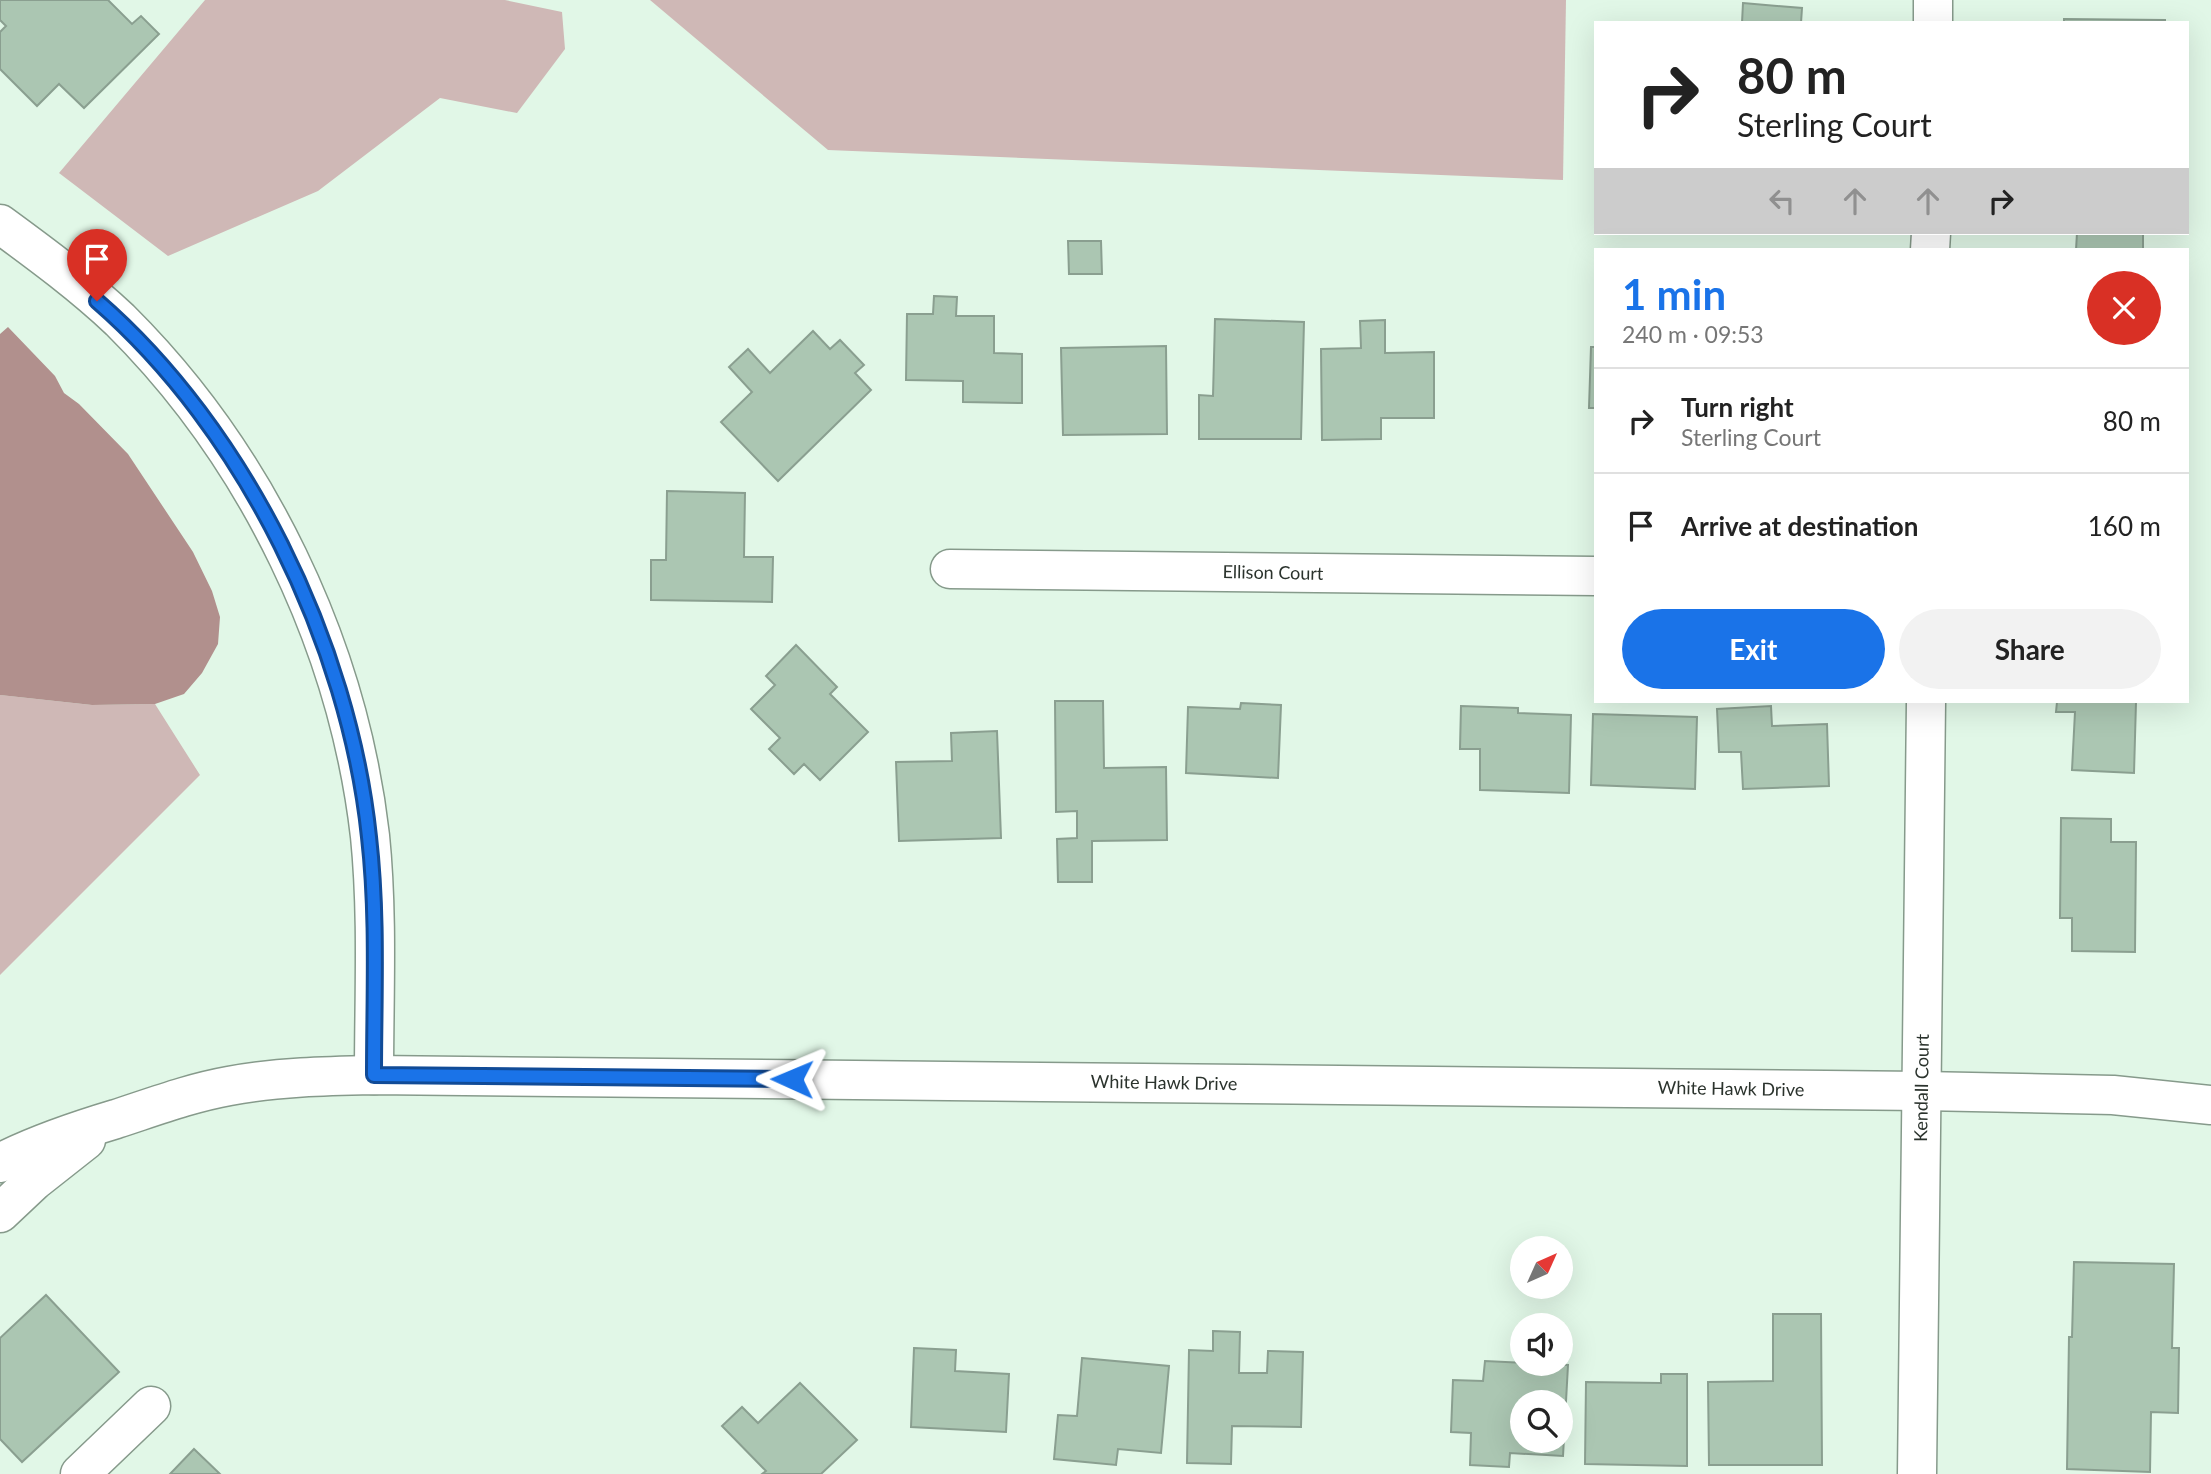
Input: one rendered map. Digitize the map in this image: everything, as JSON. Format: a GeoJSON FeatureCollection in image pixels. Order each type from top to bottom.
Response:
{"type":"FeatureCollection","features":[{"type":"Feature","properties":{"kind":"street"},"geometry":{"type":"LineString","coordinates":[[1933,0],[1933,21]]}},
{"type":"Feature","properties":{"kind":"street"},"geometry":{"type":"LineString","coordinates":[[0,224],[55,265],[118,319],[157,359],[240,469],[287,555],[333,666],[356,755],[367,822],[374,906],[374,1075]]}},
{"type":"Feature","properties":{"kind":"street","name":"Ellison Court"},"geometry":{"type":"LineString","coordinates":[[950,569],[1594,576]]}},
{"type":"Feature","properties":{"kind":"street","name":"Kendall Court"},"geometry":{"type":"LineString","coordinates":[[1917,1474],[1926,703]]}},
{"type":"Feature","properties":{"kind":"street","name":"White Hawk Drive"},"geometry":{"type":"LineString","coordinates":[[0,1163],[36,1146],[174,1099],[230,1086],[298,1077],[374,1075],[1922,1091],[2113,1095],[2211,1105]]}},
{"type":"Feature","properties":{"kind":"street","name":"White Hawk Drive"},"geometry":{"type":"LineString","coordinates":[[0,1213],[75,1147],[122,1117]]}},
{"type":"Feature","properties":{"kind":"street"},"geometry":{"type":"LineString","coordinates":[[80,1474],[151,1406]]}},
{"type":"Feature","properties":{"kind":"shaded area"},"geometry":{"type":"Polygon","coordinates":[[[205,0],[505,0],[562,12],[565,49],[517,113],[440,98],[318,191],[168,256],[59,173],[205,0]]]}},
{"type":"Feature","properties":{"kind":"shaded area"},"geometry":{"type":"Polygon","coordinates":[[[650,0],[1566,0],[1563,180],[828,150],[650,0]]]}},
{"type":"Feature","properties":{"kind":"shaded area"},"geometry":{"type":"Polygon","coordinates":[[[8,327],[55,376],[64,393],[79,404],[128,454],[193,552],[212,591],[220,617],[218,644],[202,673],[184,694],[155,704],[92,705],[0,695],[0,334],[8,327]]]}},
{"type":"Feature","properties":{"kind":"shaded area"},"geometry":{"type":"Polygon","coordinates":[[[0,695],[92,705],[155,704],[200,775],[0,975],[0,695]]]}},
{"type":"Feature","properties":{"kind":"building"},"geometry":{"type":"Polygon","coordinates":[[[0,0],[108,0],[132,24],[141,16],[159,34],[84,108],[59,84],[37,106],[0,69],[0,32],[6,26],[0,20],[0,0]]]}},
{"type":"Feature","properties":{"kind":"building"},"geometry":{"type":"Polygon","coordinates":[[[1743,3],[1802,8],[1801,21],[1742,21],[1743,3]]]}},
{"type":"Feature","properties":{"kind":"building"},"geometry":{"type":"Polygon","coordinates":[[[2064,19],[2165,20],[2165,21],[2064,19]]]}},
{"type":"Feature","properties":{"kind":"building"},"geometry":{"type":"Polygon","coordinates":[[[2077,235],[2143,235],[2143,248],[2076,248],[2077,235]]]}},
{"type":"Feature","properties":{"kind":"building"},"geometry":{"type":"Polygon","coordinates":[[[1068,241],[1101,241],[1102,274],[1069,274],[1068,241]]]}},
{"type":"Feature","properties":{"kind":"building"},"geometry":{"type":"Polygon","coordinates":[[[934,296],[957,297],[956,316],[994,316],[994,353],[1022,354],[1022,403],[963,402],[963,381],[906,380],[907,314],[933,314],[934,296]]]}},
{"type":"Feature","properties":{"kind":"building"},"geometry":{"type":"Polygon","coordinates":[[[1215,319],[1304,322],[1301,439],[1199,439],[1199,395],[1213,396],[1215,319]]]}},
{"type":"Feature","properties":{"kind":"building"},"geometry":{"type":"Polygon","coordinates":[[[1385,320],[1385,353],[1434,352],[1434,418],[1381,418],[1381,439],[1322,440],[1321,349],[1361,348],[1360,321],[1385,320]]]}},
{"type":"Feature","properties":{"kind":"building"},"geometry":{"type":"Polygon","coordinates":[[[813,331],[830,349],[840,340],[864,365],[855,373],[871,390],[778,481],[721,422],[752,392],[729,367],[748,349],[770,373],[813,331]]]}},
{"type":"Feature","properties":{"kind":"building"},"geometry":{"type":"Polygon","coordinates":[[[1166,346],[1167,434],[1063,435],[1061,348],[1166,346]]]}},
{"type":"Feature","properties":{"kind":"building"},"geometry":{"type":"Polygon","coordinates":[[[1591,347],[1594,347],[1594,408],[1589,408],[1591,347]]]}},
{"type":"Feature","properties":{"kind":"building"},"geometry":{"type":"Polygon","coordinates":[[[667,491],[745,493],[744,557],[773,557],[772,602],[651,600],[651,560],[666,560],[667,491]]]}},
{"type":"Feature","properties":{"kind":"building"},"geometry":{"type":"Polygon","coordinates":[[[796,645],[837,687],[830,694],[868,732],[820,780],[804,764],[794,774],[769,749],[780,738],[751,709],[775,685],[766,676],[796,645]]]}},
{"type":"Feature","properties":{"kind":"building"},"geometry":{"type":"Polygon","coordinates":[[[1055,701],[1103,701],[1104,768],[1166,767],[1167,840],[1092,841],[1092,882],[1058,882],[1057,839],[1077,838],[1077,811],[1056,812],[1055,701]]]}},
{"type":"Feature","properties":{"kind":"building"},"geometry":{"type":"Polygon","coordinates":[[[1241,703],[1281,705],[1278,778],[1186,773],[1188,707],[1240,709],[1241,703]]]}},
{"type":"Feature","properties":{"kind":"building"},"geometry":{"type":"Polygon","coordinates":[[[2057,703],[2136,703],[2134,773],[2072,770],[2075,712],[2056,712],[2057,703]]]}},
{"type":"Feature","properties":{"kind":"building"},"geometry":{"type":"Polygon","coordinates":[[[1461,706],[1518,708],[1518,713],[1571,715],[1569,793],[1480,790],[1480,749],[1460,749],[1461,706]]]}},
{"type":"Feature","properties":{"kind":"building"},"geometry":{"type":"Polygon","coordinates":[[[1771,706],[1772,726],[1827,724],[1829,786],[1743,789],[1741,752],[1719,752],[1717,709],[1771,706]]]}},
{"type":"Feature","properties":{"kind":"building"},"geometry":{"type":"Polygon","coordinates":[[[1593,714],[1697,717],[1695,789],[1591,785],[1593,714]]]}},
{"type":"Feature","properties":{"kind":"building"},"geometry":{"type":"Polygon","coordinates":[[[997,731],[1001,838],[899,841],[896,762],[952,761],[951,733],[997,731]]]}},
{"type":"Feature","properties":{"kind":"building"},"geometry":{"type":"Polygon","coordinates":[[[2061,818],[2111,819],[2111,842],[2136,842],[2135,952],[2072,951],[2072,918],[2060,918],[2061,818]]]}},
{"type":"Feature","properties":{"kind":"building"},"geometry":{"type":"Polygon","coordinates":[[[2074,1262],[2174,1264],[2172,1348],[2179,1348],[2178,1413],[2151,1412],[2150,1472],[2067,1469],[2069,1337],[2072,1337],[2074,1262]]]}},
{"type":"Feature","properties":{"kind":"building"},"geometry":{"type":"Polygon","coordinates":[[[46,1295],[119,1372],[22,1462],[0,1439],[0,1338],[46,1295]]]}},
{"type":"Feature","properties":{"kind":"building"},"geometry":{"type":"Polygon","coordinates":[[[1773,1314],[1821,1314],[1822,1465],[1709,1465],[1708,1382],[1773,1381],[1773,1314]]]}},
{"type":"Feature","properties":{"kind":"building"},"geometry":{"type":"Polygon","coordinates":[[[1213,1331],[1240,1332],[1239,1373],[1267,1373],[1268,1351],[1303,1352],[1301,1427],[1232,1426],[1231,1464],[1187,1463],[1189,1350],[1213,1351],[1213,1331]]]}},
{"type":"Feature","properties":{"kind":"building"},"geometry":{"type":"Polygon","coordinates":[[[914,1348],[956,1350],[955,1371],[1009,1374],[1006,1432],[911,1427],[914,1348]]]}},
{"type":"Feature","properties":{"kind":"building"},"geometry":{"type":"Polygon","coordinates":[[[1082,1358],[1169,1366],[1161,1453],[1118,1449],[1116,1465],[1054,1459],[1058,1415],[1077,1416],[1082,1358]]]}},
{"type":"Feature","properties":{"kind":"building"},"geometry":{"type":"Polygon","coordinates":[[[1485,1361],[1510,1362],[1510,1376],[1567,1376],[1567,1390],[1510,1390],[1509,1467],[1470,1465],[1471,1433],[1451,1432],[1453,1380],[1483,1381],[1485,1361]]]}},
{"type":"Feature","properties":{"kind":"building"},"geometry":{"type":"Polygon","coordinates":[[[1661,1374],[1687,1374],[1687,1466],[1585,1464],[1586,1382],[1661,1383],[1661,1374]]]}},
{"type":"Feature","properties":{"kind":"building"},"geometry":{"type":"Polygon","coordinates":[[[800,1383],[857,1440],[821,1474],[762,1474],[766,1471],[722,1426],[742,1407],[758,1423],[800,1383]]]}},
{"type":"Feature","properties":{"kind":"building"},"geometry":{"type":"Polygon","coordinates":[[[194,1449],[220,1474],[170,1474],[194,1449]]]}},
{"type":"Feature","properties":{"kind":"building"},"geometry":{"type":"Polygon","coordinates":[[[1510,1453],[1563,1453],[1563,1456],[1510,1453]]]}},
{"type":"Feature","properties":{"kind":"route"},"geometry":{"type":"LineString","coordinates":[[97,301],[157,359],[240,469],[287,555],[333,666],[356,755],[369,836],[374,906],[374,1075],[792,1079]]}}]}
